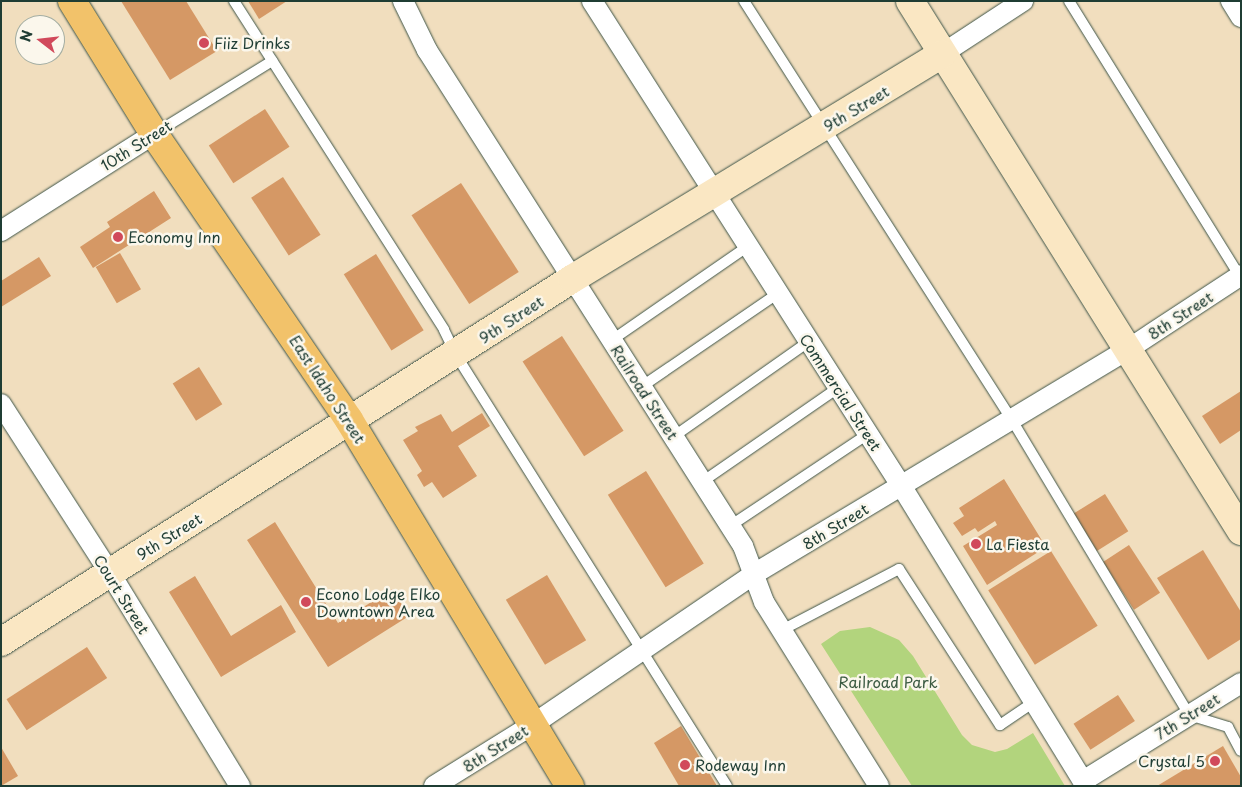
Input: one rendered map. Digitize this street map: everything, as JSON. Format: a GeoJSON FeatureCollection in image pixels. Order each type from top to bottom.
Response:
{"type":"FeatureCollection","features":[{"type":"Feature","properties":{"kind":"main road","name":"East Idaho Street"},"geometry":{"type":"LineString","coordinates":[[72,1],[154,134],[349,420],[570,786]]}},
{"type":"Feature","properties":{"kind":"street","name":"Railroad Street"},"geometry":{"type":"LineString","coordinates":[[403,1],[427,50],[730,526],[754,574],[764,602],[879,786]]}},
{"type":"Feature","properties":{"kind":"street","name":"Commercial Street"},"geometry":{"type":"LineString","coordinates":[[592,1],[747,247],[902,487],[1084,783]]}},
{"type":"Feature","properties":{"kind":"street"},"geometry":{"type":"LineString","coordinates":[[910,1],[1241,531]]}},
{"type":"Feature","properties":{"kind":"street","name":"9th Street"},"geometry":{"type":"LineString","coordinates":[[1,642],[349,420],[456,355],[572,279],[825,126],[1024,1]]}},
{"type":"Feature","properties":{"kind":"street"},"geometry":{"type":"LineString","coordinates":[[1231,1],[1241,17]]}},
{"type":"Feature","properties":{"kind":"street","name":"10th Street"},"geometry":{"type":"LineString","coordinates":[[1,231],[154,134]]}},
{"type":"Feature","properties":{"kind":"street","name":"8th Street"},"geometry":{"type":"LineString","coordinates":[[434,786],[532,725],[754,574],[902,487],[1127,350],[1240,276]]}},
{"type":"Feature","properties":{"kind":"street","name":"Court Street"},"geometry":{"type":"LineString","coordinates":[[1,404],[110,573],[240,786]]}},
{"type":"Feature","properties":{"kind":"street","name":"7th Street"},"geometry":{"type":"LineString","coordinates":[[1084,783],[1241,682]]}},
{"type":"Feature","properties":{"kind":"lane"},"geometry":{"type":"LineString","coordinates":[[234,1],[444,330],[456,355],[640,652],[727,786]]}},
{"type":"Feature","properties":{"kind":"lane"},"geometry":{"type":"LineString","coordinates":[[744,1],[1012,420],[1189,715],[1228,727],[1241,751]]}},
{"type":"Feature","properties":{"kind":"lane"},"geometry":{"type":"LineString","coordinates":[[1069,1],[1240,276]]}},
{"type":"Feature","properties":{"kind":"lane","name":"10th Street"},"geometry":{"type":"LineString","coordinates":[[154,134],[272,61]]}},
{"type":"Feature","properties":{"kind":"lane"},"geometry":{"type":"LineString","coordinates":[[612,340],[747,247]]}},
{"type":"Feature","properties":{"kind":"lane"},"geometry":{"type":"LineString","coordinates":[[641,387],[777,294]]}},
{"type":"Feature","properties":{"kind":"lane"},"geometry":{"type":"LineString","coordinates":[[673,437],[808,342]]}},
{"type":"Feature","properties":{"kind":"lane"},"geometry":{"type":"LineString","coordinates":[[702,482],[838,388]]}},
{"type":"Feature","properties":{"kind":"lane"},"geometry":{"type":"LineString","coordinates":[[730,526],[868,434]]}},
{"type":"Feature","properties":{"kind":"lane"},"geometry":{"type":"LineString","coordinates":[[782,630],[899,569],[1000,725],[1034,702]]}},
{"type":"Feature","properties":{"kind":"green space","name":"Railroad Park"},"geometry":{"type":"Polygon","coordinates":[[[870,627],[899,640],[913,656],[962,735],[972,745],[995,752],[1007,749],[1033,733],[1065,786],[912,786],[821,644],[840,631],[870,627]]]}},
{"type":"Feature","properties":{"kind":"building"},"geometry":{"type":"Polygon","coordinates":[[[121,1],[186,1],[217,51],[170,80],[121,1]]]}},
{"type":"Feature","properties":{"kind":"building"},"geometry":{"type":"Polygon","coordinates":[[[248,1],[287,1],[259,19],[248,1]]]}},
{"type":"Feature","properties":{"kind":"building"},"geometry":{"type":"Polygon","coordinates":[[[265,109],[290,147],[233,183],[209,145],[265,109]]]}},
{"type":"Feature","properties":{"kind":"building"},"geometry":{"type":"Polygon","coordinates":[[[283,177],[321,235],[289,256],[251,198],[283,177]]]}},
{"type":"Feature","properties":{"kind":"building"},"geometry":{"type":"Polygon","coordinates":[[[461,183],[519,272],[469,304],[412,215],[461,183]]]}},
{"type":"Feature","properties":{"kind":"building","name":"Economy Inn"},"geometry":{"type":"Polygon","coordinates":[[[154,191],[171,218],[93,268],[80,247],[110,227],[107,222],[154,191]]]}},
{"type":"Feature","properties":{"kind":"building"},"geometry":{"type":"Polygon","coordinates":[[[120,253],[141,289],[117,303],[96,267],[120,253]]]}},
{"type":"Feature","properties":{"kind":"building"},"geometry":{"type":"Polygon","coordinates":[[[376,254],[424,330],[391,350],[344,274],[376,254]]]}},
{"type":"Feature","properties":{"kind":"building"},"geometry":{"type":"Polygon","coordinates":[[[39,257],[51,276],[1,307],[1,281],[39,257]]]}},
{"type":"Feature","properties":{"kind":"building"},"geometry":{"type":"Polygon","coordinates":[[[562,336],[624,431],[584,456],[523,362],[562,336]]]}},
{"type":"Feature","properties":{"kind":"building"},"geometry":{"type":"Polygon","coordinates":[[[199,367],[222,404],[196,421],[173,383],[199,367]]]}},
{"type":"Feature","properties":{"kind":"building"},"geometry":{"type":"Polygon","coordinates":[[[1241,391],[1241,430],[1220,444],[1202,416],[1241,391]]]}},
{"type":"Feature","properties":{"kind":"building"},"geometry":{"type":"Polygon","coordinates":[[[482,413],[490,426],[458,446],[477,476],[443,498],[432,482],[424,487],[417,475],[422,471],[403,440],[418,431],[415,427],[441,414],[452,432],[482,413]]]}},
{"type":"Feature","properties":{"kind":"building"},"geometry":{"type":"Polygon","coordinates":[[[646,471],[704,563],[666,587],[608,495],[646,471]]]}},
{"type":"Feature","properties":{"kind":"building"},"geometry":{"type":"Polygon","coordinates":[[[1004,479],[1046,547],[987,585],[963,546],[997,525],[995,521],[978,532],[975,528],[962,536],[953,523],[964,516],[959,508],[1004,479]]]}},
{"type":"Feature","properties":{"kind":"building"},"geometry":{"type":"Polygon","coordinates":[[[1105,494],[1128,531],[1097,551],[1074,514],[1105,494]]]}},
{"type":"Feature","properties":{"kind":"building","name":"Econo Lodge Elko Downtown Area"},"geometry":{"type":"Polygon","coordinates":[[[275,522],[338,623],[392,589],[409,616],[328,667],[247,540],[275,522]]]}},
{"type":"Feature","properties":{"kind":"building"},"geometry":{"type":"Polygon","coordinates":[[[1129,545],[1160,593],[1134,610],[1103,562],[1129,545]]]}},
{"type":"Feature","properties":{"kind":"building"},"geometry":{"type":"Polygon","coordinates":[[[1203,550],[1241,612],[1241,639],[1208,660],[1157,578],[1203,550]]]}},
{"type":"Feature","properties":{"kind":"building"},"geometry":{"type":"Polygon","coordinates":[[[1051,551],[1098,626],[1035,665],[988,590],[1051,551]]]}},
{"type":"Feature","properties":{"kind":"building"},"geometry":{"type":"Polygon","coordinates":[[[547,575],[586,640],[545,665],[506,600],[547,575]]]}},
{"type":"Feature","properties":{"kind":"building"},"geometry":{"type":"Polygon","coordinates":[[[195,576],[231,636],[281,605],[296,632],[221,677],[169,592],[195,576]]]}},
{"type":"Feature","properties":{"kind":"building"},"geometry":{"type":"Polygon","coordinates":[[[87,647],[107,678],[27,730],[6,699],[87,647]]]}},
{"type":"Feature","properties":{"kind":"building"},"geometry":{"type":"Polygon","coordinates":[[[1118,695],[1135,721],[1090,750],[1074,724],[1118,695]]]}},
{"type":"Feature","properties":{"kind":"building","name":"Rodeway Inn"},"geometry":{"type":"Polygon","coordinates":[[[681,726],[717,786],[679,786],[654,743],[681,726]]]}},
{"type":"Feature","properties":{"kind":"building","name":"Crystal 5"},"geometry":{"type":"Polygon","coordinates":[[[1223,746],[1241,777],[1241,786],[1157,786],[1223,746]]]}},
{"type":"Feature","properties":{"kind":"building"},"geometry":{"type":"Polygon","coordinates":[[[1,747],[18,776],[1,786],[1,747]]]}},
{"type":"Feature","properties":{"kind":"place","name":"Fiiz Drinks"},"geometry":{"type":"Point","coordinates":[204,43]}},
{"type":"Feature","properties":{"kind":"place","name":"Economy Inn"},"geometry":{"type":"Point","coordinates":[118,237]}},
{"type":"Feature","properties":{"kind":"place","name":"La Fiesta"},"geometry":{"type":"Point","coordinates":[976,544]}},
{"type":"Feature","properties":{"kind":"place","name":"Econo Lodge Elko Downtown Area"},"geometry":{"type":"Point","coordinates":[306,602]}},
{"type":"Feature","properties":{"kind":"place","name":"Crystal 5"},"geometry":{"type":"Point","coordinates":[1215,761]}},
{"type":"Feature","properties":{"kind":"place","name":"Rodeway Inn"},"geometry":{"type":"Point","coordinates":[685,765]}}]}
